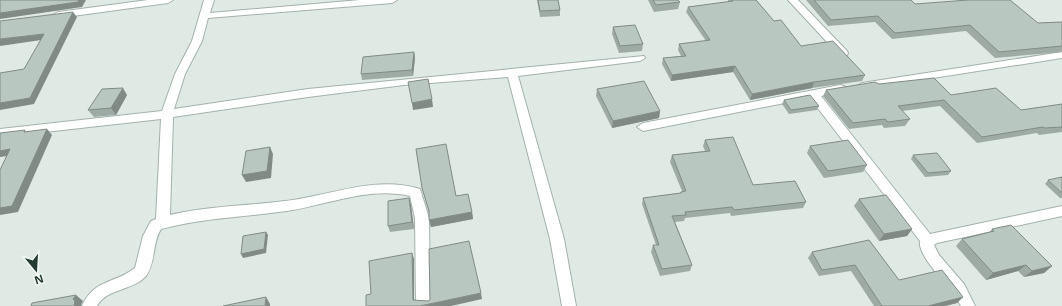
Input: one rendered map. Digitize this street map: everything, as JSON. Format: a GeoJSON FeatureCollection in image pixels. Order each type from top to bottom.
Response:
{"type":"FeatureCollection","features":[{"type":"Feature","properties":{"kind":"street"},"geometry":{"type":"LineString","coordinates":[[47,16],[168,0]]}},
{"type":"Feature","properties":{"kind":"street"},"geometry":{"type":"LineString","coordinates":[[163,223],[168,114],[180,74],[197,41],[209,0]]}},
{"type":"Feature","properties":{"kind":"street"},"geometry":{"type":"LineString","coordinates":[[204,16],[392,0]]}},
{"type":"Feature","properties":{"kind":"street"},"geometry":{"type":"LineString","coordinates":[[793,0],[852,62]]}},
{"type":"Feature","properties":{"kind":"street"},"geometry":{"type":"LineString","coordinates":[[643,127],[812,93],[1062,55]]}},
{"type":"Feature","properties":{"kind":"street"},"geometry":{"type":"LineString","coordinates":[[0,133],[168,114],[315,92],[512,73],[640,58]]}},
{"type":"Feature","properties":{"kind":"street"},"geometry":{"type":"LineString","coordinates":[[512,73],[557,239],[569,306]]}},
{"type":"Feature","properties":{"kind":"street"},"geometry":{"type":"LineString","coordinates":[[862,73],[873,84]]}},
{"type":"Feature","properties":{"kind":"street"},"geometry":{"type":"LineString","coordinates":[[812,93],[928,241],[926,243],[930,252],[965,298],[968,306]]}},
{"type":"Feature","properties":{"kind":"street"},"geometry":{"type":"LineString","coordinates":[[89,306],[91,300],[99,293],[132,278],[140,272],[143,266],[150,234],[156,225],[243,209],[287,206],[372,190],[397,188],[406,189],[415,193],[422,218],[423,306]]}},
{"type":"Feature","properties":{"kind":"street"},"geometry":{"type":"LineString","coordinates":[[928,241],[1062,210]]}},
{"type":"Feature","properties":{"kind":"building"},"geometry":{"type":"Polygon","coordinates":[[[0,0],[79,0],[78,2],[0,13],[0,0]]]}},
{"type":"Feature","properties":{"kind":"building"},"geometry":{"type":"Polygon","coordinates":[[[538,0],[558,0],[560,10],[540,11],[538,0]]]}},
{"type":"Feature","properties":{"kind":"building"},"geometry":{"type":"Polygon","coordinates":[[[653,0],[678,0],[680,2],[656,5],[653,0]]]}},
{"type":"Feature","properties":{"kind":"building"},"geometry":{"type":"Polygon","coordinates":[[[732,0],[756,0],[774,21],[781,20],[801,46],[833,41],[865,75],[814,82],[752,94],[735,66],[672,75],[663,58],[686,56],[679,44],[710,40],[688,7],[733,1],[732,0]]]}},
{"type":"Feature","properties":{"kind":"building"},"geometry":{"type":"Polygon","coordinates":[[[814,0],[911,0],[915,4],[968,0],[1010,0],[1038,23],[1062,22],[1062,46],[999,52],[970,25],[895,33],[878,16],[831,20],[814,0]]]}},
{"type":"Feature","properties":{"kind":"building"},"geometry":{"type":"Polygon","coordinates":[[[73,12],[30,98],[0,103],[0,73],[24,69],[44,34],[0,39],[0,21],[73,12]]]}},
{"type":"Feature","properties":{"kind":"building"},"geometry":{"type":"Polygon","coordinates":[[[635,25],[643,44],[620,46],[613,27],[635,25]]]}},
{"type":"Feature","properties":{"kind":"building"},"geometry":{"type":"Polygon","coordinates":[[[414,52],[412,70],[361,74],[363,57],[414,52]]]}},
{"type":"Feature","properties":{"kind":"building"},"geometry":{"type":"Polygon","coordinates":[[[934,78],[951,95],[996,88],[1021,110],[1062,104],[1062,127],[1043,127],[982,137],[944,100],[898,106],[910,119],[888,122],[885,119],[853,123],[826,90],[875,82],[879,84],[934,78]]]}},
{"type":"Feature","properties":{"kind":"building"},"geometry":{"type":"Polygon","coordinates":[[[428,79],[432,99],[412,103],[408,82],[428,79]]]}},
{"type":"Feature","properties":{"kind":"building"},"geometry":{"type":"Polygon","coordinates":[[[644,81],[660,111],[613,121],[597,89],[644,81]]]}},
{"type":"Feature","properties":{"kind":"building"},"geometry":{"type":"Polygon","coordinates":[[[123,88],[111,108],[88,110],[102,89],[123,88]]]}},
{"type":"Feature","properties":{"kind":"building"},"geometry":{"type":"Polygon","coordinates":[[[810,95],[819,106],[791,110],[784,100],[810,95]]]}},
{"type":"Feature","properties":{"kind":"building"},"geometry":{"type":"Polygon","coordinates":[[[47,129],[12,206],[0,208],[0,170],[10,149],[0,151],[0,133],[47,129]]]}},
{"type":"Feature","properties":{"kind":"building"},"geometry":{"type":"Polygon","coordinates":[[[733,137],[753,185],[795,181],[806,202],[734,210],[732,207],[685,212],[686,215],[672,216],[692,265],[662,269],[653,245],[659,245],[643,198],[686,191],[672,155],[710,151],[705,140],[733,137]]]}},
{"type":"Feature","properties":{"kind":"building"},"geometry":{"type":"Polygon","coordinates":[[[848,140],[867,165],[828,171],[810,146],[848,140]]]}},
{"type":"Feature","properties":{"kind":"building"},"geometry":{"type":"Polygon","coordinates":[[[446,144],[456,196],[468,194],[472,212],[429,220],[429,211],[422,188],[416,149],[446,144]]]}},
{"type":"Feature","properties":{"kind":"building"},"geometry":{"type":"Polygon","coordinates":[[[270,147],[267,171],[242,175],[246,151],[270,147]]]}},
{"type":"Feature","properties":{"kind":"building"},"geometry":{"type":"Polygon","coordinates":[[[937,153],[951,171],[928,173],[913,155],[937,153]]]}},
{"type":"Feature","properties":{"kind":"building"},"geometry":{"type":"Polygon","coordinates":[[[1062,177],[1062,193],[1048,180],[1062,177]]]}},
{"type":"Feature","properties":{"kind":"building"},"geometry":{"type":"Polygon","coordinates":[[[886,195],[912,229],[884,234],[859,199],[886,195]]]}},
{"type":"Feature","properties":{"kind":"building"},"geometry":{"type":"Polygon","coordinates":[[[409,198],[412,222],[388,226],[388,201],[409,198]]]}},
{"type":"Feature","properties":{"kind":"building"},"geometry":{"type":"Polygon","coordinates":[[[1011,225],[1052,266],[1032,271],[1026,265],[993,273],[962,239],[994,231],[992,229],[1011,225]]]}},
{"type":"Feature","properties":{"kind":"building"},"geometry":{"type":"Polygon","coordinates":[[[266,232],[264,249],[241,254],[243,236],[266,232]]]}},
{"type":"Feature","properties":{"kind":"building"},"geometry":{"type":"Polygon","coordinates":[[[869,240],[899,280],[942,270],[963,297],[928,306],[882,306],[855,265],[822,270],[812,252],[869,240]]]}},
{"type":"Feature","properties":{"kind":"building"},"geometry":{"type":"Polygon","coordinates":[[[469,241],[481,293],[420,306],[366,306],[366,295],[371,294],[369,261],[412,253],[413,300],[428,301],[430,300],[429,249],[469,241]]]}},
{"type":"Feature","properties":{"kind":"building"},"geometry":{"type":"Polygon","coordinates":[[[76,295],[73,299],[75,301],[74,306],[31,306],[32,303],[76,295]]]}},
{"type":"Feature","properties":{"kind":"building"},"geometry":{"type":"Polygon","coordinates":[[[266,297],[265,306],[223,306],[266,297]]]}}]}
